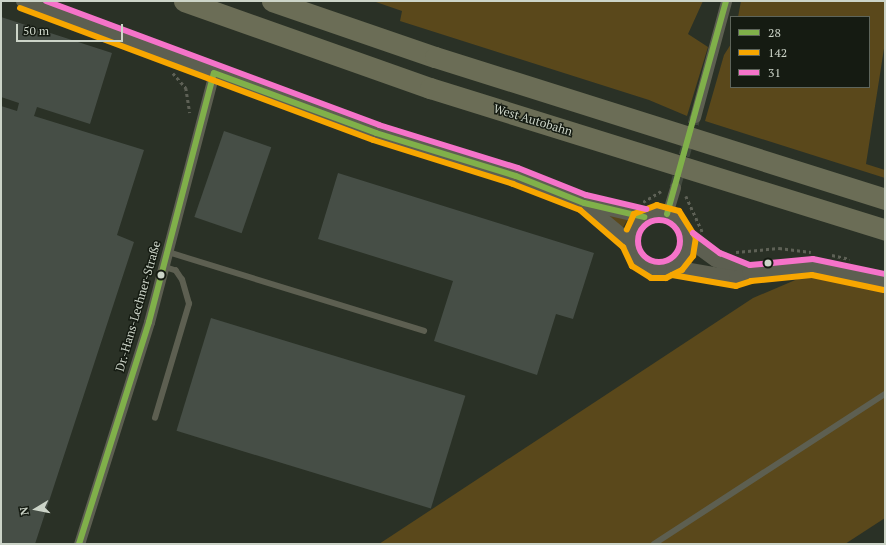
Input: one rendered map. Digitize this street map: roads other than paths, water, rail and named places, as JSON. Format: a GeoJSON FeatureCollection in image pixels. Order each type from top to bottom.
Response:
{"type":"FeatureCollection","features":[{"type":"Feature","properties":{"kind":"highway","name":"West Autobahn"},"geometry":{"type":"LineString","coordinates":[[184,1],[430,88],[885,230]]}},
{"type":"Feature","properties":{"kind":"highway"},"geometry":{"type":"LineString","coordinates":[[272,1],[435,57],[885,199]]}},
{"type":"Feature","properties":{"kind":"street"},"geometry":{"type":"LineString","coordinates":[[23,1],[171,58],[376,133],[516,176],[584,203],[644,216],[667,214],[682,224],[688,240],[716,260],[749,273]]}},
{"type":"Feature","properties":{"kind":"street"},"geometry":{"type":"LineString","coordinates":[[694,117],[726,1]]}},
{"type":"Feature","properties":{"kind":"street","name":"Dr.-Hans-Lechner-Straße"},"geometry":{"type":"LineString","coordinates":[[79,544],[164,267],[214,73]]}},
{"type":"Feature","properties":{"kind":"street"},"geometry":{"type":"LineString","coordinates":[[667,214],[675,187]]}},
{"type":"Feature","properties":{"kind":"street"},"geometry":{"type":"LineString","coordinates":[[584,203],[630,242],[637,260],[644,267],[664,270],[673,267],[683,258],[688,240]]}},
{"type":"Feature","properties":{"kind":"street"},"geometry":{"type":"LineString","coordinates":[[630,242],[632,230],[644,216]]}},
{"type":"Feature","properties":{"kind":"street"},"geometry":{"type":"LineString","coordinates":[[673,267],[736,278],[749,273],[812,267],[885,282]]}},
{"type":"Feature","properties":{"kind":"lane"},"geometry":{"type":"LineString","coordinates":[[168,252],[424,331]]}},
{"type":"Feature","properties":{"kind":"lane"},"geometry":{"type":"LineString","coordinates":[[155,418],[189,304],[182,280],[176,271],[164,267]]}},
{"type":"Feature","properties":{"kind":"lane"},"geometry":{"type":"LineString","coordinates":[[654,544],[885,394]]}},
{"type":"Feature","properties":{"kind":"tunnel"},"geometry":{"type":"LineString","coordinates":[[675,187],[695,117]]}}]}
